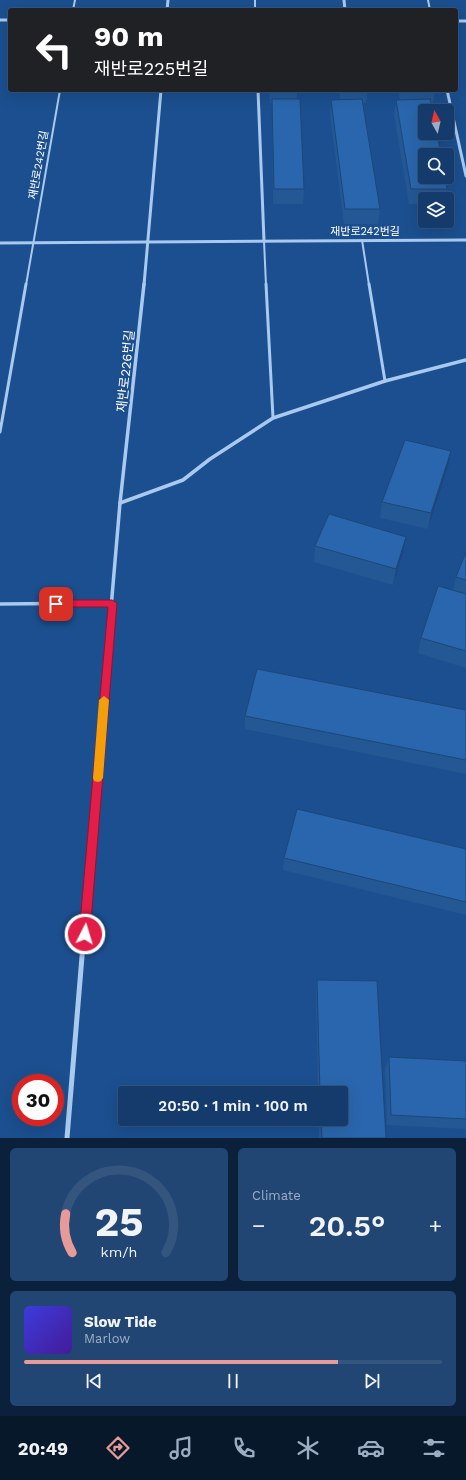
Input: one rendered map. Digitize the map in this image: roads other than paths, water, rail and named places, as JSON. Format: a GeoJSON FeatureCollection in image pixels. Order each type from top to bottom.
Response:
{"type":"FeatureCollection","features":[{"type":"Feature","properties":{"kind":"street"},"geometry":{"type":"LineString","coordinates":[[149,242],[161,92]]}},
{"type":"Feature","properties":{"kind":"street"},"geometry":{"type":"LineString","coordinates":[[258,92],[264,241]]}},
{"type":"Feature","properties":{"kind":"street"},"geometry":{"type":"LineString","coordinates":[[447,92],[466,176]]}},
{"type":"Feature","properties":{"kind":"street","name":"재반로242번길"},"geometry":{"type":"LineString","coordinates":[[0,243],[466,240]]}},
{"type":"Feature","properties":{"kind":"street","name":"재반로226번길"},"geometry":{"type":"LineString","coordinates":[[67,1138],[120,503],[149,242]]}},
{"type":"Feature","properties":{"kind":"street"},"geometry":{"type":"LineString","coordinates":[[120,503],[183,480],[210,459],[273,418],[385,381],[466,360]]}},
{"type":"Feature","properties":{"kind":"street"},"geometry":{"type":"LineString","coordinates":[[0,604],[112,603]]}},
{"type":"Feature","properties":{"kind":"lane","name":"재반로242번길"},"geometry":{"type":"LineString","coordinates":[[34,243],[60,92]]}},
{"type":"Feature","properties":{"kind":"lane"},"geometry":{"type":"LineString","coordinates":[[362,240],[385,381]]}},
{"type":"Feature","properties":{"kind":"lane"},"geometry":{"type":"LineString","coordinates":[[264,241],[273,418]]}},
{"type":"Feature","properties":{"kind":"lane"},"geometry":{"type":"LineString","coordinates":[[0,432],[34,243]]}}]}
